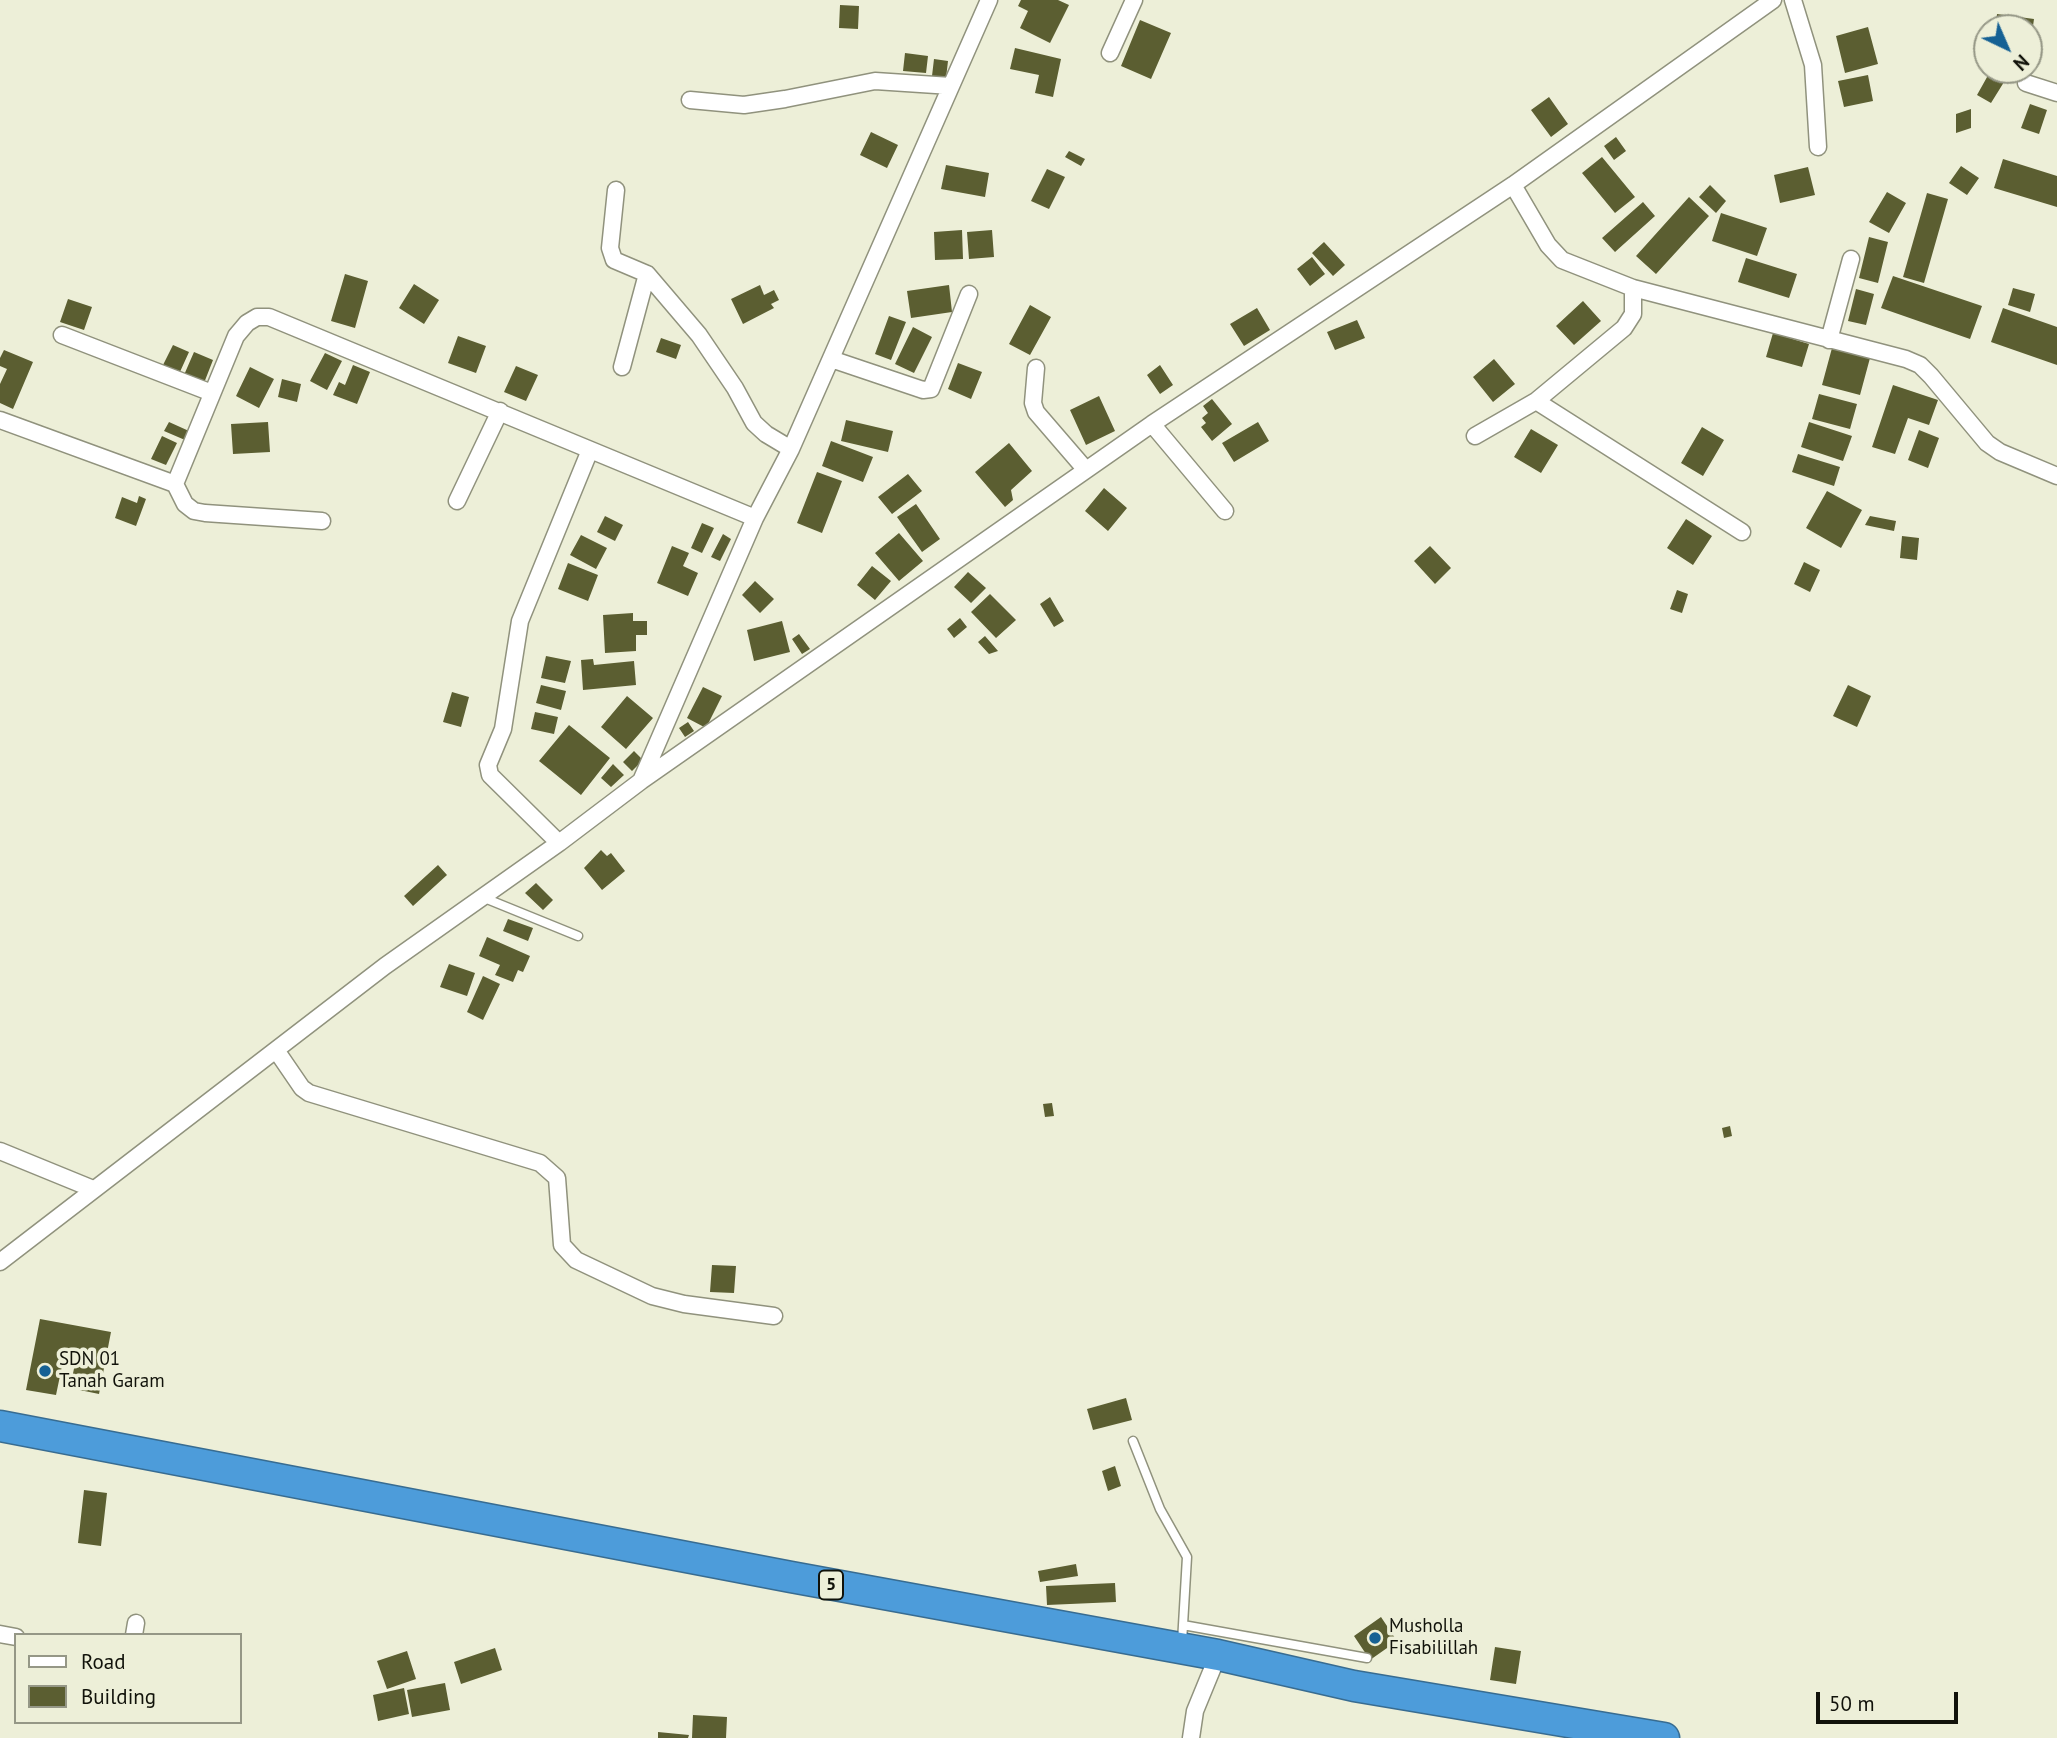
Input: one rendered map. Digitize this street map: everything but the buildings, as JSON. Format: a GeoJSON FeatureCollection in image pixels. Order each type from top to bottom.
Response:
{"type":"FeatureCollection","features":[{"type":"Feature","properties":{"kind":"highway","name":"5"},"geometry":{"type":"LineString","coordinates":[[0,1426],[791,1577],[1182,1637],[1217,1655],[1354,1685],[1664,1738]]}},
{"type":"Feature","properties":{"kind":"street"},"geometry":{"type":"LineString","coordinates":[[641,781],[755,518],[791,449],[989,0]]}},
{"type":"Feature","properties":{"kind":"street"},"geometry":{"type":"LineString","coordinates":[[1110,54],[1134,0]]}},
{"type":"Feature","properties":{"kind":"street"},"geometry":{"type":"LineString","coordinates":[[0,1262],[385,966],[559,843],[641,781],[1152,424],[1513,185],[1773,0]]}},
{"type":"Feature","properties":{"kind":"street"},"geometry":{"type":"LineString","coordinates":[[1793,0],[1813,65],[1818,146]]}},
{"type":"Feature","properties":{"kind":"street"},"geometry":{"type":"LineString","coordinates":[[690,100],[744,104],[785,99],[875,81],[951,86]]}},
{"type":"Feature","properties":{"kind":"street"},"geometry":{"type":"LineString","coordinates":[[2029,84],[2057,93]]}},
{"type":"Feature","properties":{"kind":"street"},"geometry":{"type":"LineString","coordinates":[[1513,185],[1554,254],[1562,260],[1633,288],[1906,359],[1920,365],[1987,443],[2000,452],[2057,476]]}},
{"type":"Feature","properties":{"kind":"street"},"geometry":{"type":"LineString","coordinates":[[616,190],[611,254],[614,260],[647,274],[699,335],[735,388],[754,424],[791,449]]}},
{"type":"Feature","properties":{"kind":"street"},"geometry":{"type":"LineString","coordinates":[[1829,340],[1851,258]]}},
{"type":"Feature","properties":{"kind":"street"},"geometry":{"type":"LineString","coordinates":[[622,367],[647,274]]}},
{"type":"Feature","properties":{"kind":"street"},"geometry":{"type":"LineString","coordinates":[[1475,436],[1536,401],[1624,328],[1633,314],[1633,288]]}},
{"type":"Feature","properties":{"kind":"street"},"geometry":{"type":"LineString","coordinates":[[831,359],[923,390],[930,389],[969,294]]}},
{"type":"Feature","properties":{"kind":"street"},"geometry":{"type":"LineString","coordinates":[[175,484],[236,337],[247,323],[257,317],[269,317],[755,518]]}},
{"type":"Feature","properties":{"kind":"street"},"geometry":{"type":"LineString","coordinates":[[62,335],[212,393]]}},
{"type":"Feature","properties":{"kind":"street"},"geometry":{"type":"LineString","coordinates":[[1036,368],[1033,403],[1036,412],[1086,470]]}},
{"type":"Feature","properties":{"kind":"street"},"geometry":{"type":"LineString","coordinates":[[1536,401],[1742,532]]}},
{"type":"Feature","properties":{"kind":"street"},"geometry":{"type":"LineString","coordinates":[[457,501],[500,411]]}},
{"type":"Feature","properties":{"kind":"street"},"geometry":{"type":"LineString","coordinates":[[0,420],[175,484],[185,504],[194,510],[322,522]]}},
{"type":"Feature","properties":{"kind":"street"},"geometry":{"type":"LineString","coordinates":[[1152,424],[1225,510]]}},
{"type":"Feature","properties":{"kind":"street"},"geometry":{"type":"LineString","coordinates":[[559,843],[490,775],[488,765],[505,722],[520,621],[590,450]]}},
{"type":"Feature","properties":{"kind":"street"},"geometry":{"type":"LineString","coordinates":[[276,1050],[302,1088],[309,1093],[540,1163],[556,1178],[562,1245],[576,1260],[652,1296],[684,1304],[774,1316]]}},
{"type":"Feature","properties":{"kind":"street"},"geometry":{"type":"LineString","coordinates":[[0,1151],[93,1189]]}},
{"type":"Feature","properties":{"kind":"street"},"geometry":{"type":"LineString","coordinates":[[1191,1738],[1195,1711],[1217,1655]]}},
{"type":"Feature","properties":{"kind":"lane"},"geometry":{"type":"LineString","coordinates":[[482,897],[578,936]]}},
{"type":"Feature","properties":{"kind":"lane"},"geometry":{"type":"LineString","coordinates":[[1133,1441],[1160,1508],[1187,1557],[1182,1637],[1367,1658]]}},
{"type":"Feature","properties":{"kind":"place","name":"SDN 01 Tanah Garam"},"geometry":{"type":"Point","coordinates":[45,1371]}},
{"type":"Feature","properties":{"kind":"place","name":"Musholla Fisabilillah"},"geometry":{"type":"Point","coordinates":[1375,1638]}}]}
